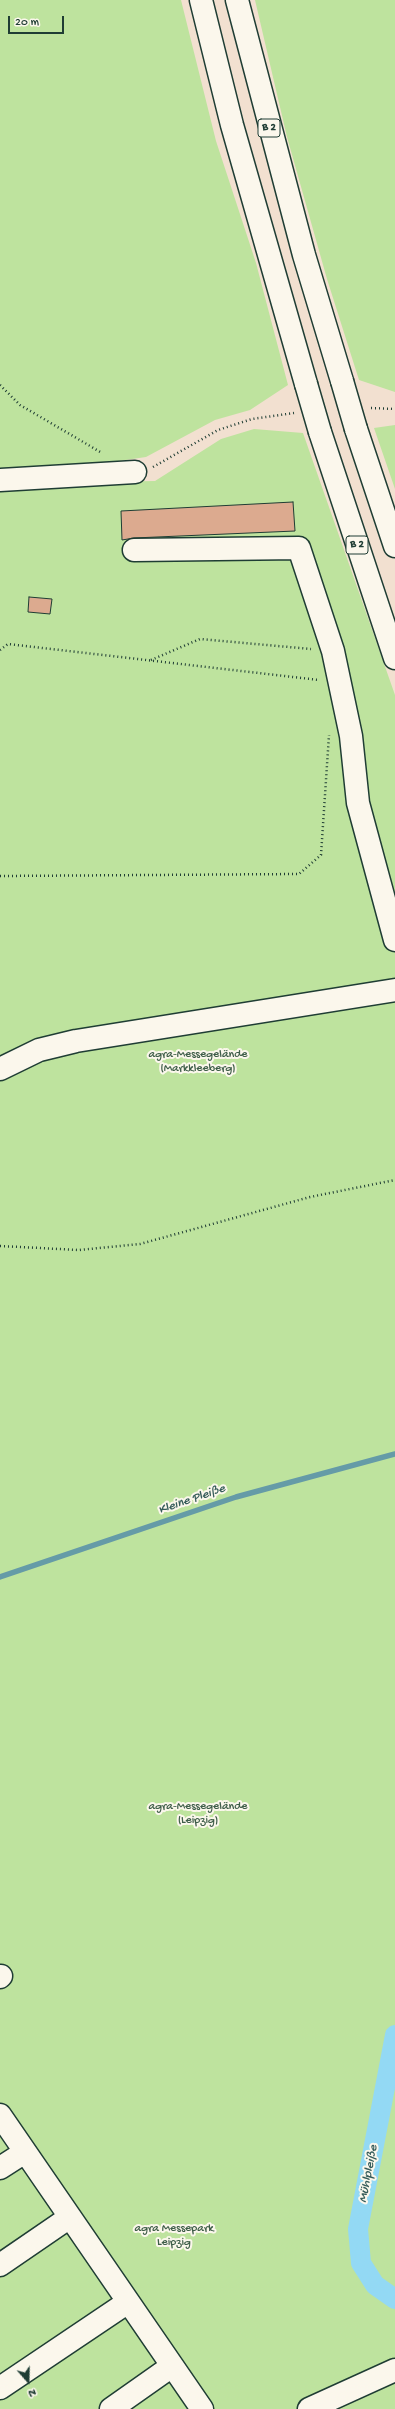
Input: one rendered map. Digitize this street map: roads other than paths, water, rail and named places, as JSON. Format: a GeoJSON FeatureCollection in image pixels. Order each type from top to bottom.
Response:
{"type":"FeatureCollection","features":[{"type":"Feature","properties":{"kind":"main road","name":"B 2"},"geometry":{"type":"LineString","coordinates":[[201,0],[232,125],[320,432],[395,658]]}},
{"type":"Feature","properties":{"kind":"main road","name":"B 2"},"geometry":{"type":"LineString","coordinates":[[237,0],[304,255],[356,429],[395,546]]}},
{"type":"Feature","properties":{"kind":"main road"},"geometry":{"type":"LineString","coordinates":[[0,480],[135,472]]}},
{"type":"Feature","properties":{"kind":"main road"},"geometry":{"type":"LineString","coordinates":[[134,550],[299,548],[333,651],[351,736],[358,803],[395,940]]}},
{"type":"Feature","properties":{"kind":"main road"},"geometry":{"type":"LineString","coordinates":[[0,1070],[39,1050],[76,1040],[395,990]]}},
{"type":"Feature","properties":{"kind":"main road"},"geometry":{"type":"LineString","coordinates":[[0,2115],[202,2409]]}},
{"type":"Feature","properties":{"kind":"main road"},"geometry":{"type":"LineString","coordinates":[[0,2168],[25,2152]]}},
{"type":"Feature","properties":{"kind":"main road"},"geometry":{"type":"LineString","coordinates":[[0,2265],[70,2217]]}},
{"type":"Feature","properties":{"kind":"main road"},"geometry":{"type":"LineString","coordinates":[[0,2388],[128,2302]]}},
{"type":"Feature","properties":{"kind":"main road"},"geometry":{"type":"LineString","coordinates":[[111,2409],[172,2366]]}},
{"type":"Feature","properties":{"kind":"main road"},"geometry":{"type":"LineString","coordinates":[[309,2409],[395,2370]]}},
{"type":"Feature","properties":{"kind":"waterway","name":"Kleine Pleiße"},"geometry":{"type":"LineString","coordinates":[[0,1577],[236,1497],[395,1454]]}},
{"type":"Feature","properties":{"kind":"waterway","name":"Mühlpleiße"},"geometry":{"type":"LineString","coordinates":[[395,2035],[358,2229],[361,2263],[375,2285],[395,2299]]}},
{"type":"Feature","properties":{"kind":"park label","name":"agra-Messegelände (Markkleeberg)"},"geometry":{"type":"Point","coordinates":[198,1062]}},
{"type":"Feature","properties":{"kind":"park label","name":"agra-Messegelände (Leipzig)"},"geometry":{"type":"Point","coordinates":[198,1814]}},
{"type":"Feature","properties":{"kind":"park label","name":"agra Messepark Leipzig"},"geometry":{"type":"Point","coordinates":[174,2236]}}]}
